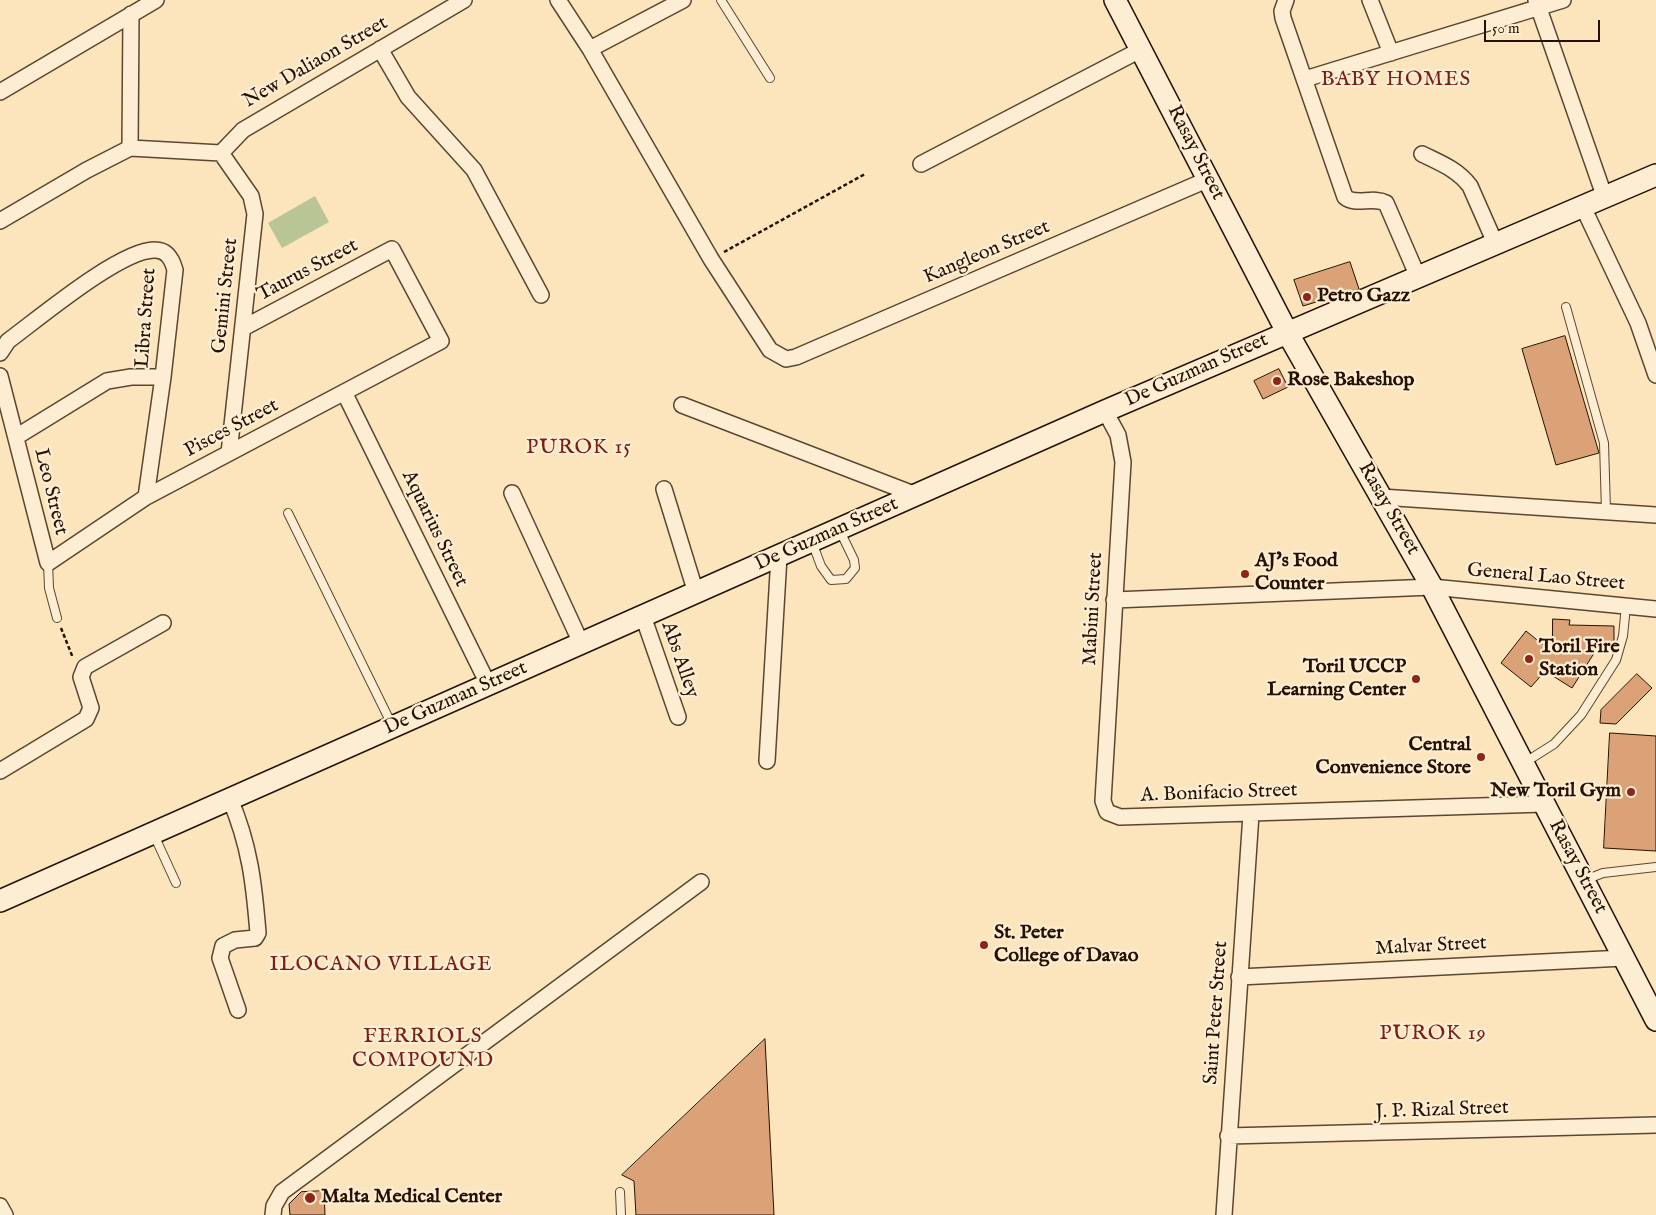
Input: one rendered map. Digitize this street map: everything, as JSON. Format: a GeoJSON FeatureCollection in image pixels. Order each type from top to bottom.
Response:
{"type":"FeatureCollection","features":[{"type":"Feature","properties":{"kind":"street"},"geometry":{"type":"LineString","coordinates":[[0,92],[156,0]]}},
{"type":"Feature","properties":{"kind":"street","name":"New Daliaon Street"},"geometry":{"type":"LineString","coordinates":[[221,153],[243,130],[464,0]]}},
{"type":"Feature","properties":{"kind":"street"},"geometry":{"type":"LineString","coordinates":[[558,0],[590,49],[712,259]]}},
{"type":"Feature","properties":{"kind":"street"},"geometry":{"type":"LineString","coordinates":[[590,49],[683,0]]}},
{"type":"Feature","properties":{"kind":"street","name":"Rasay Street"},"geometry":{"type":"LineString","coordinates":[[1115,0],[1287,332],[1432,588],[1656,1020]]}},
{"type":"Feature","properties":{"kind":"street"},"geometry":{"type":"LineString","coordinates":[[1286,0],[1282,11],[1283,18],[1345,197],[1352,201],[1372,199],[1386,203],[1390,208],[1418,277]]}},
{"type":"Feature","properties":{"kind":"street"},"geometry":{"type":"LineString","coordinates":[[1370,0],[1391,53]]}},
{"type":"Feature","properties":{"kind":"street"},"geometry":{"type":"LineString","coordinates":[[1305,79],[1391,53],[1538,4],[1562,0]]}},
{"type":"Feature","properties":{"kind":"street"},"geometry":{"type":"LineString","coordinates":[[1538,4],[1605,198]]}},
{"type":"Feature","properties":{"kind":"street"},"geometry":{"type":"LineString","coordinates":[[130,148],[131,14]]}},
{"type":"Feature","properties":{"kind":"street"},"geometry":{"type":"LineString","coordinates":[[380,49],[408,97],[474,170],[541,295]]}},
{"type":"Feature","properties":{"kind":"street"},"geometry":{"type":"LineString","coordinates":[[921,164],[1142,49]]}},
{"type":"Feature","properties":{"kind":"street"},"geometry":{"type":"LineString","coordinates":[[0,221],[87,170],[130,148],[221,153]]}},
{"type":"Feature","properties":{"kind":"street","name":"Gemini Street"},"geometry":{"type":"LineString","coordinates":[[221,153],[245,186],[254,205],[229,453]]}},
{"type":"Feature","properties":{"kind":"street"},"geometry":{"type":"LineString","coordinates":[[1422,154],[1446,165],[1464,178],[1470,186],[1496,245]]}},
{"type":"Feature","properties":{"kind":"street","name":"De Guzman Street"},"geometry":{"type":"LineString","coordinates":[[0,901],[1105,411],[1656,175]]}},
{"type":"Feature","properties":{"kind":"street","name":"Kangleon Street"},"geometry":{"type":"LineString","coordinates":[[712,259],[770,350],[780,358],[786,359],[796,357],[1208,179]]}},
{"type":"Feature","properties":{"kind":"street"},"geometry":{"type":"LineString","coordinates":[[1583,207],[1638,323],[1656,375]]}},
{"type":"Feature","properties":{"kind":"street","name":"Libra Street"},"geometry":{"type":"LineString","coordinates":[[0,353],[8,341],[115,264],[147,250],[157,249],[166,254],[172,260],[174,270],[163,377],[146,497]]}},
{"type":"Feature","properties":{"kind":"street","name":"Taurus Street"},"geometry":{"type":"LineString","coordinates":[[242,328],[392,249],[441,341]]}},
{"type":"Feature","properties":{"kind":"street","name":"Pisces Street"},"geometry":{"type":"LineString","coordinates":[[48,563],[146,497],[441,341]]}},
{"type":"Feature","properties":{"kind":"street","name":"Leo Street"},"geometry":{"type":"LineString","coordinates":[[0,376],[48,563]]}},
{"type":"Feature","properties":{"kind":"street"},"geometry":{"type":"LineString","coordinates":[[16,437],[107,381],[163,377]]}},
{"type":"Feature","properties":{"kind":"street","name":"Aquarius Street"},"geometry":{"type":"LineString","coordinates":[[344,392],[488,684]]}},
{"type":"Feature","properties":{"kind":"street"},"geometry":{"type":"LineString","coordinates":[[682,405],[916,495]]}},
{"type":"Feature","properties":{"kind":"street","name":"Mabini Street"},"geometry":{"type":"LineString","coordinates":[[1105,411],[1118,435],[1123,462],[1103,801],[1107,812]]}},
{"type":"Feature","properties":{"kind":"street"},"geometry":{"type":"LineString","coordinates":[[664,489],[696,592]]}},
{"type":"Feature","properties":{"kind":"street"},"geometry":{"type":"LineString","coordinates":[[512,493],[581,643]]}},
{"type":"Feature","properties":{"kind":"street"},"geometry":{"type":"LineString","coordinates":[[1381,497],[1656,515]]}},
{"type":"Feature","properties":{"kind":"street"},"geometry":{"type":"LineString","coordinates":[[767,761],[779,556]]}},
{"type":"Feature","properties":{"kind":"street","name":"General Lao Street"},"geometry":{"type":"LineString","coordinates":[[1114,600],[1432,588],[1656,609]]}},
{"type":"Feature","properties":{"kind":"street","name":"Abs Alley"},"geometry":{"type":"LineString","coordinates":[[643,616],[678,716]]}},
{"type":"Feature","properties":{"kind":"street"},"geometry":{"type":"LineString","coordinates":[[0,770],[86,719],[91,708],[82,682],[82,672],[90,663],[163,623]]}},
{"type":"Feature","properties":{"kind":"street"},"geometry":{"type":"LineString","coordinates":[[230,799],[243,828],[252,867],[258,933],[255,938],[236,940],[222,946],[220,958],[238,1010]]}},
{"type":"Feature","properties":{"kind":"street","name":"A. Bonifacio Street"},"geometry":{"type":"LineString","coordinates":[[1107,812],[1120,817],[1544,804]]}},
{"type":"Feature","properties":{"kind":"street","name":"Saint Peter Street"},"geometry":{"type":"LineString","coordinates":[[1224,1215],[1251,814]]}},
{"type":"Feature","properties":{"kind":"street"},"geometry":{"type":"LineString","coordinates":[[273,1215],[274,1206],[282,1192],[701,882]]}},
{"type":"Feature","properties":{"kind":"street","name":"Malvar Street"},"geometry":{"type":"LineString","coordinates":[[1239,977],[1624,958]]}},
{"type":"Feature","properties":{"kind":"street","name":"J. P. Rizal Street"},"geometry":{"type":"LineString","coordinates":[[1228,1136],[1656,1125]]}},
{"type":"Feature","properties":{"kind":"street"},"geometry":{"type":"LineString","coordinates":[[0,1206],[5,1215]]}},
{"type":"Feature","properties":{"kind":"lane"},"geometry":{"type":"LineString","coordinates":[[721,0],[770,78]]}},
{"type":"Feature","properties":{"kind":"lane"},"geometry":{"type":"LineString","coordinates":[[1566,307],[1604,443],[1606,511]]}},
{"type":"Feature","properties":{"kind":"lane"},"geometry":{"type":"LineString","coordinates":[[288,513],[393,727]]}},
{"type":"Feature","properties":{"kind":"lane"},"geometry":{"type":"LineString","coordinates":[[812,541],[826,576],[831,580],[846,579],[855,568],[854,560],[839,529]]}},
{"type":"Feature","properties":{"kind":"lane","name":"Leo Street"},"geometry":{"type":"LineString","coordinates":[[48,563],[49,588],[57,618]]}},
{"type":"Feature","properties":{"kind":"lane"},"geometry":{"type":"LineString","coordinates":[[1523,764],[1554,744],[1581,715],[1616,660],[1624,636],[1626,606]]}},
{"type":"Feature","properties":{"kind":"lane"},"geometry":{"type":"LineString","coordinates":[[153,833],[176,883]]}},
{"type":"Feature","properties":{"kind":"lane"},"geometry":{"type":"LineString","coordinates":[[1584,880],[1602,874],[1656,867]]}},
{"type":"Feature","properties":{"kind":"lane"},"geometry":{"type":"LineString","coordinates":[[620,1192],[621,1215]]}},
{"type":"Feature","properties":{"kind":"path"},"geometry":{"type":"LineString","coordinates":[[712,259],[864,174]]}},
{"type":"Feature","properties":{"kind":"path"},"geometry":{"type":"LineString","coordinates":[[57,618],[72,656],[82,672]]}},
{"type":"Feature","properties":{"kind":"green space"},"geometry":{"type":"Polygon","coordinates":[[[315,196],[329,222],[282,248],[268,223],[315,196]]]}},
{"type":"Feature","properties":{"kind":"building"},"geometry":{"type":"Polygon","coordinates":[[[1350,262],[1359,289],[1303,306],[1294,280],[1350,262]]]}},
{"type":"Feature","properties":{"kind":"building"},"geometry":{"type":"Polygon","coordinates":[[[1565,336],[1599,453],[1556,465],[1522,349],[1565,336]]]}},
{"type":"Feature","properties":{"kind":"building"},"geometry":{"type":"Polygon","coordinates":[[[1279,369],[1288,387],[1263,399],[1254,381],[1279,369]]]}},
{"type":"Feature","properties":{"kind":"building"},"geometry":{"type":"Polygon","coordinates":[[[1553,619],[1570,620],[1569,625],[1614,626],[1614,647],[1598,647],[1572,688],[1545,671],[1531,687],[1501,663],[1526,631],[1552,652],[1553,619]]]}},
{"type":"Feature","properties":{"kind":"building"},"geometry":{"type":"Polygon","coordinates":[[[1637,674],[1652,688],[1616,724],[1600,723],[1601,710],[1637,674]]]}},
{"type":"Feature","properties":{"kind":"building","name":"New Toril Gym"},"geometry":{"type":"Polygon","coordinates":[[[1610,733],[1656,736],[1656,851],[1604,848],[1610,733]]]}},
{"type":"Feature","properties":{"kind":"building"},"geometry":{"type":"Polygon","coordinates":[[[765,1039],[774,1215],[636,1215],[634,1181],[622,1175],[765,1039]]]}},
{"type":"Feature","properties":{"kind":"building","name":"Malta Medical Center"},"geometry":{"type":"Polygon","coordinates":[[[324,1191],[325,1215],[290,1215],[289,1204],[301,1192],[324,1191]]]}},
{"type":"Feature","properties":{"kind":"place","name":"Petro Gazz"},"geometry":{"type":"Point","coordinates":[1307,297]}},
{"type":"Feature","properties":{"kind":"place","name":"Rose Bakeshop"},"geometry":{"type":"Point","coordinates":[1277,381]}},
{"type":"Feature","properties":{"kind":"place","name":"AJ's Food Counter"},"geometry":{"type":"Point","coordinates":[1245,574]}},
{"type":"Feature","properties":{"kind":"place","name":"Toril Fire Station"},"geometry":{"type":"Point","coordinates":[1529,659]}},
{"type":"Feature","properties":{"kind":"place","name":"Toril UCCP Learning Center"},"geometry":{"type":"Point","coordinates":[1416,679]}},
{"type":"Feature","properties":{"kind":"place","name":"Central Convenience Store"},"geometry":{"type":"Point","coordinates":[1481,757]}},
{"type":"Feature","properties":{"kind":"place","name":"New Toril Gym"},"geometry":{"type":"Point","coordinates":[1631,792]}},
{"type":"Feature","properties":{"kind":"place","name":"St. Peter College of Davao"},"geometry":{"type":"Point","coordinates":[984,945]}},
{"type":"Feature","properties":{"kind":"place","name":"Malta Medical Center"},"geometry":{"type":"Point","coordinates":[310,1198]}},
{"type":"Feature","properties":{"kind":"district","name":"BABY HOMES"},"geometry":{"type":"Point","coordinates":[1396,81]}},
{"type":"Feature","properties":{"kind":"district","name":"PUROK 15"},"geometry":{"type":"Point","coordinates":[579,449]}},
{"type":"Feature","properties":{"kind":"district","name":"ILOCANO VILLAGE"},"geometry":{"type":"Point","coordinates":[381,966]}},
{"type":"Feature","properties":{"kind":"district","name":"PUROK 19"},"geometry":{"type":"Point","coordinates":[1433,1035]}},
{"type":"Feature","properties":{"kind":"district","name":"FERRIOLS COMPOUND"},"geometry":{"type":"Point","coordinates":[423,1050]}}]}
